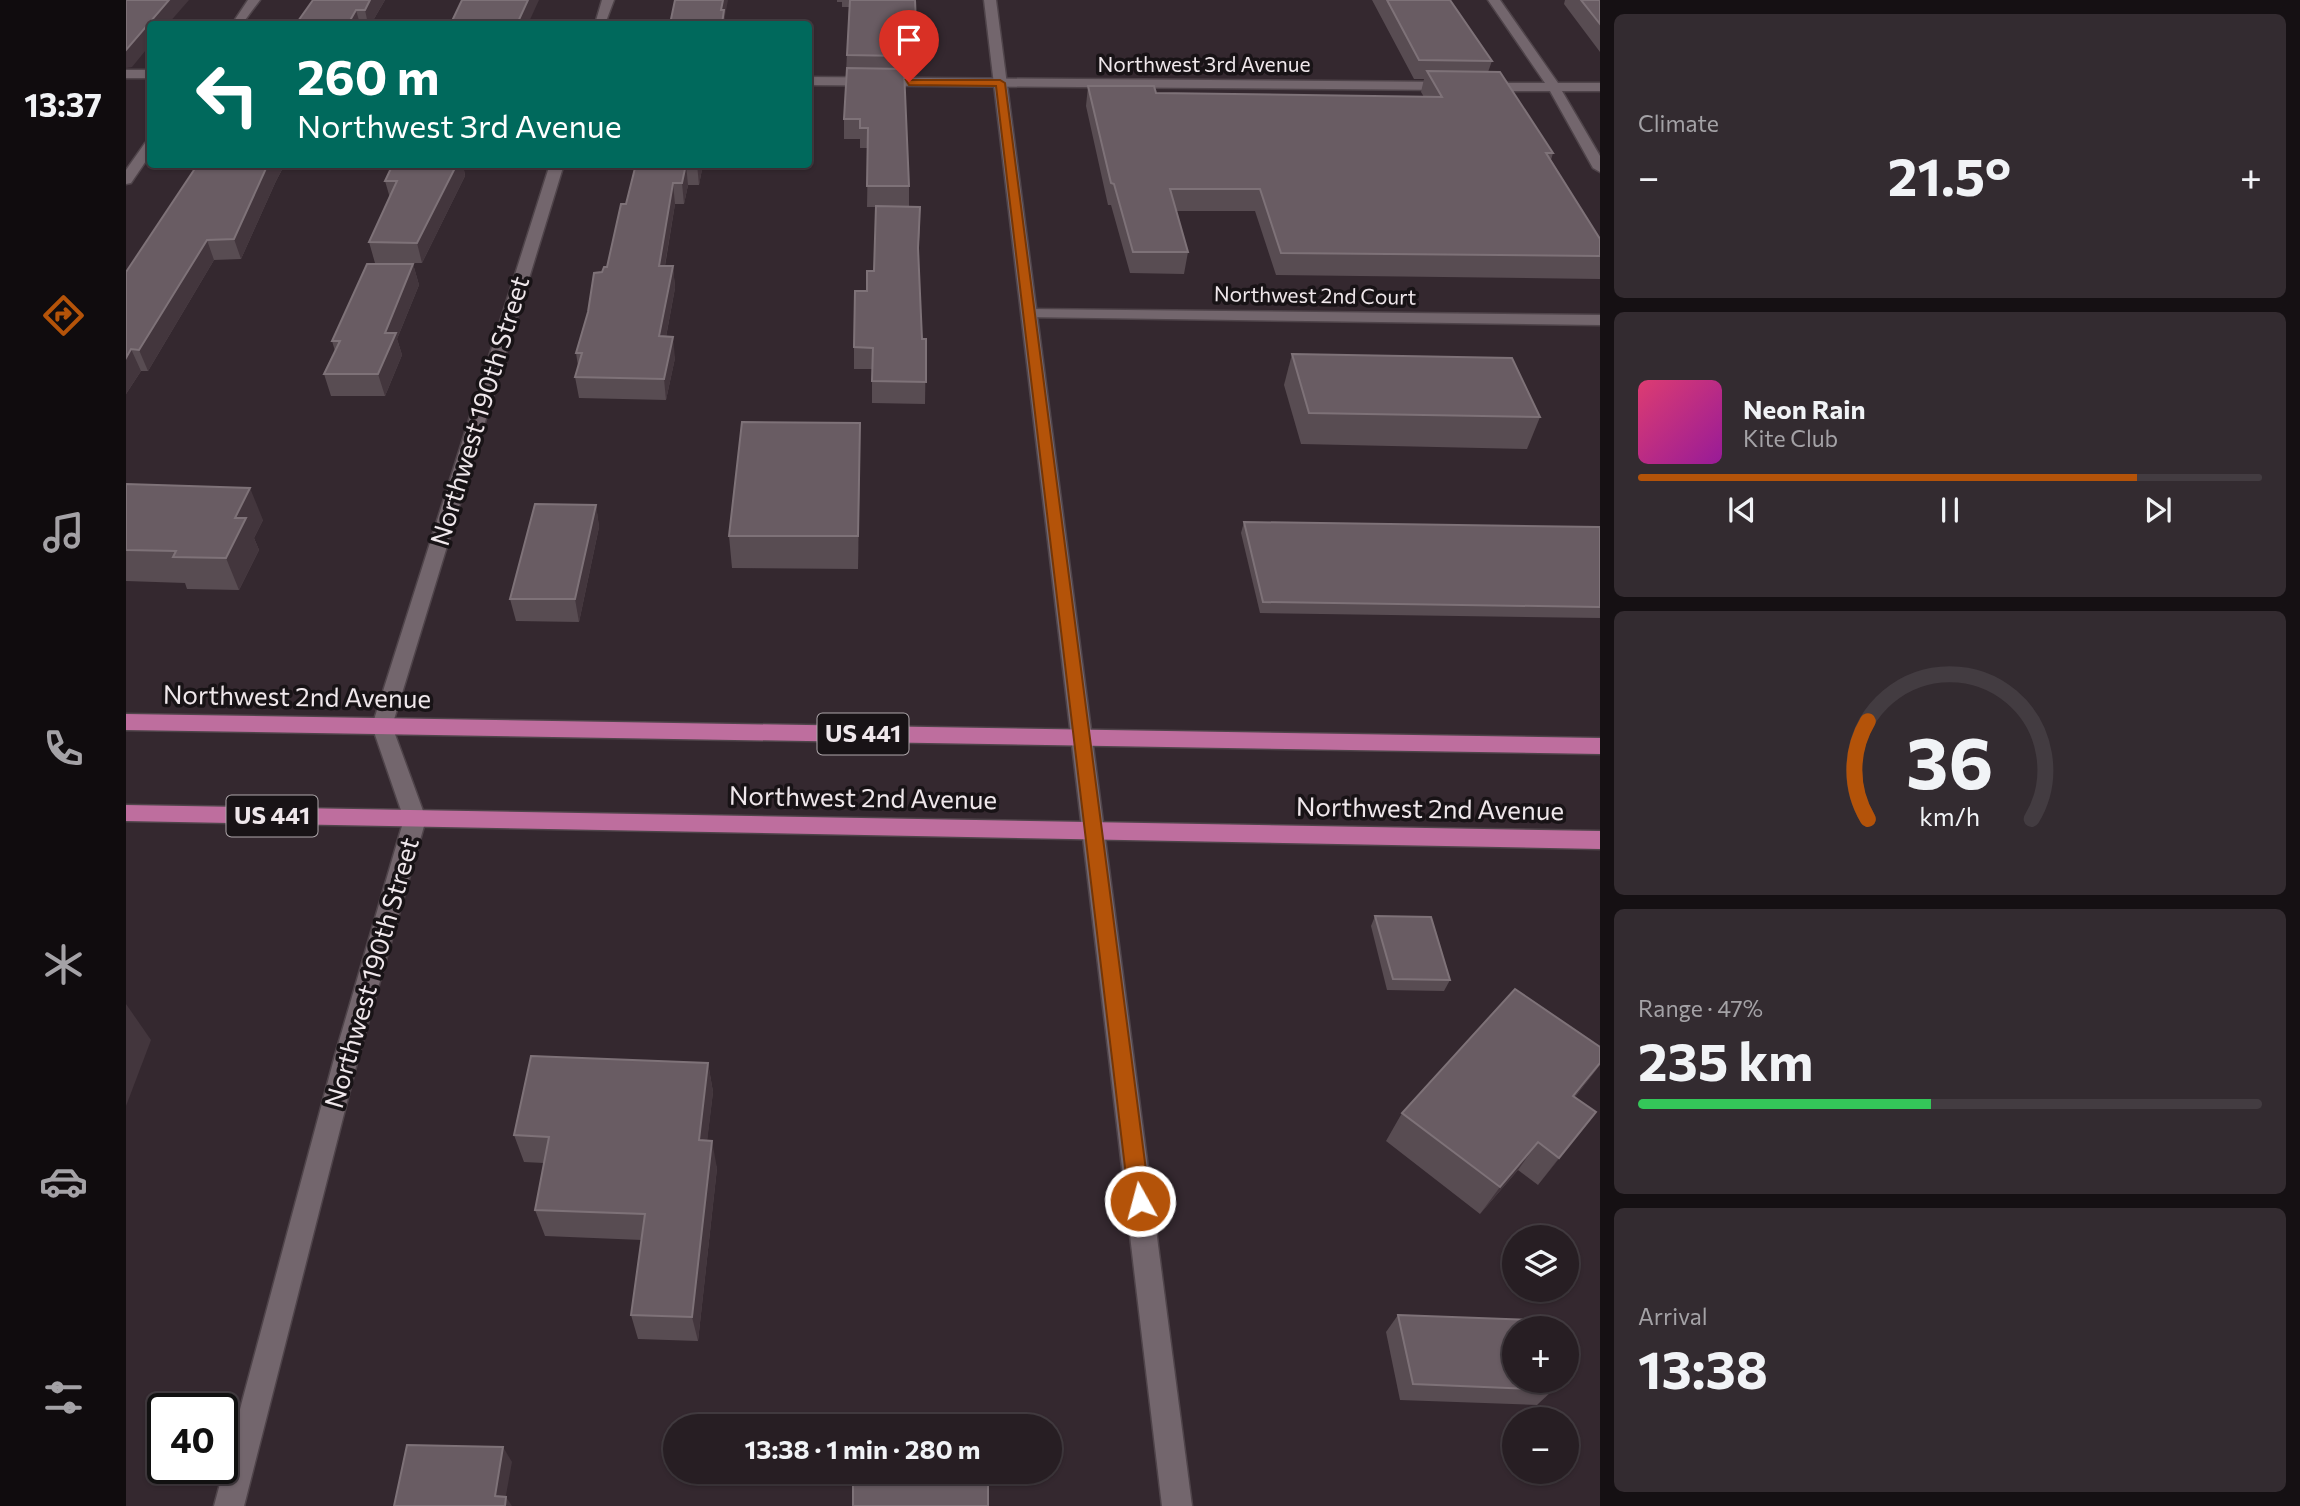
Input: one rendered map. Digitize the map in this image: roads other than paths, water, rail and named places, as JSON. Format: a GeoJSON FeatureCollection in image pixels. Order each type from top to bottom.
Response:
{"type":"FeatureCollection","features":[{"type":"Feature","properties":{"kind":"main road","name":"Northwest 2nd Avenue"},"geometry":{"type":"LineString","coordinates":[[126,722],[1600,746]]}},
{"type":"Feature","properties":{"kind":"main road","name":"Northwest 2nd Avenue"},"geometry":{"type":"LineString","coordinates":[[126,813],[1600,840]]}},
{"type":"Feature","properties":{"kind":"street"},"geometry":{"type":"LineString","coordinates":[[239,21],[254,0]]}},
{"type":"Feature","properties":{"kind":"street"},"geometry":{"type":"LineString","coordinates":[[601,21],[608,0]]}},
{"type":"Feature","properties":{"kind":"street"},"geometry":{"type":"LineString","coordinates":[[990,0],[1177,1506]]}},
{"type":"Feature","properties":{"kind":"street"},"geometry":{"type":"LineString","coordinates":[[1494,0],[1554,87],[1600,168]]}},
{"type":"Feature","properties":{"kind":"street"},"geometry":{"type":"LineString","coordinates":[[126,74],[147,74]]}},
{"type":"Feature","properties":{"kind":"street","name":"Northwest 3rd Avenue"},"geometry":{"type":"LineString","coordinates":[[812,81],[1600,87]]}},
{"type":"Feature","properties":{"kind":"street"},"geometry":{"type":"LineString","coordinates":[[126,180],[147,150]]}},
{"type":"Feature","properties":{"kind":"street","name":"Northwest 190th Street"},"geometry":{"type":"LineString","coordinates":[[229,1506],[347,1055],[415,819],[383,726],[556,168]]}},
{"type":"Feature","properties":{"kind":"street","name":"Northwest 2nd Court"},"geometry":{"type":"LineString","coordinates":[[1029,314],[1600,320]]}}]}
